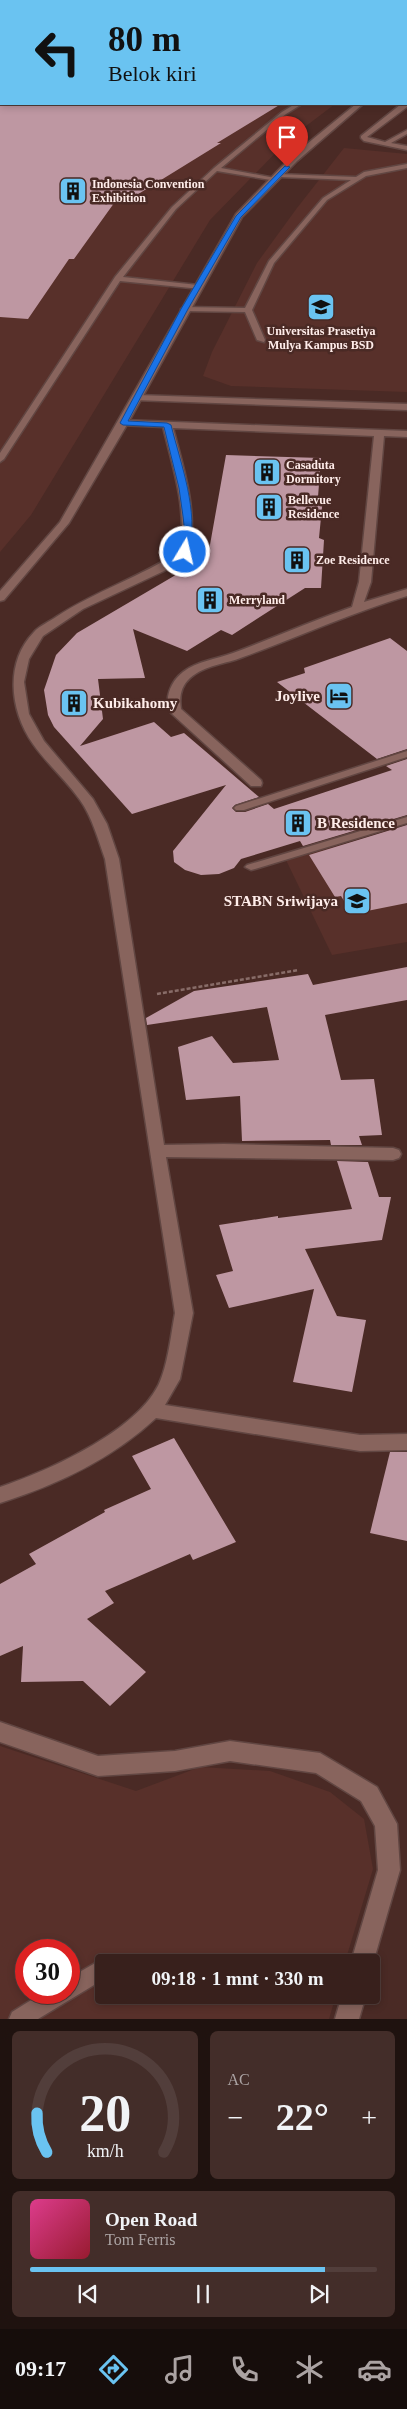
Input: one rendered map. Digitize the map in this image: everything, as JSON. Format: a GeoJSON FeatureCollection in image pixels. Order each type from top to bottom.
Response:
{"type":"FeatureCollection","features":[{"type":"Feature","properties":{"kind":"street"},"geometry":{"type":"LineString","coordinates":[[0,598],[64,522],[123,423],[185,309],[239,216],[344,115],[359,105]]}},
{"type":"Feature","properties":{"kind":"street"},"geometry":{"type":"LineString","coordinates":[[136,398],[407,406]]}},
{"type":"Feature","properties":{"kind":"street"},"geometry":{"type":"LineString","coordinates":[[123,423],[407,434]]}},
{"type":"Feature","properties":{"kind":"street"},"geometry":{"type":"LineString","coordinates":[[0,1495],[28,1486],[96,1453],[127,1433],[152,1410],[171,1379],[184,1313],[112,859],[100,824],[86,800],[38,742],[23,714],[18,682],[23,659],[38,634],[79,607],[160,569],[185,552],[189,534],[187,516],[183,488],[167,425]]}},
{"type":"Feature","properties":{"kind":"street"},"geometry":{"type":"LineString","coordinates":[[357,606],[365,582],[379,432]]}},
{"type":"Feature","properties":{"kind":"street"},"geometry":{"type":"LineString","coordinates":[[256,783],[175,710],[172,699],[178,683],[192,671],[237,656],[357,606],[407,592]]}},
{"type":"Feature","properties":{"kind":"street"},"geometry":{"type":"LineString","coordinates":[[157,1151],[224,1150],[393,1154]]}},
{"type":"Feature","properties":{"kind":"street"},"geometry":{"type":"LineString","coordinates":[[152,1410],[360,1443],[407,1442]]}},
{"type":"Feature","properties":{"kind":"street"},"geometry":{"type":"LineString","coordinates":[[0,1732],[98,1766],[175,1761],[230,1751],[320,1763],[369,1794],[386,1824],[389,1870],[365,1954]]}},
{"type":"Feature","properties":{"kind":"street"},"geometry":{"type":"LineString","coordinates":[[348,2019],[352,2004]]}},
{"type":"Feature","properties":{"kind":"lane"},"geometry":{"type":"LineString","coordinates":[[0,459],[118,279],[174,208],[216,169],[284,113],[297,105]]}},
{"type":"Feature","properties":{"kind":"lane"},"geometry":{"type":"LineString","coordinates":[[407,105],[402,106],[363,137],[407,148]]}},
{"type":"Feature","properties":{"kind":"lane"},"geometry":{"type":"LineString","coordinates":[[385,144],[407,132]]}},
{"type":"Feature","properties":{"kind":"lane"},"geometry":{"type":"LineString","coordinates":[[216,169],[277,178],[354,178],[385,169],[407,166]]}},
{"type":"Feature","properties":{"kind":"lane"},"geometry":{"type":"LineString","coordinates":[[261,340],[248,310],[271,262],[325,198],[354,178]]}},
{"type":"Feature","properties":{"kind":"lane"},"geometry":{"type":"LineString","coordinates":[[118,279],[198,287]]}},
{"type":"Feature","properties":{"kind":"lane"},"geometry":{"type":"LineString","coordinates":[[185,309],[248,310]]}},
{"type":"Feature","properties":{"kind":"lane"},"geometry":{"type":"LineString","coordinates":[[240,808],[407,754]]}},
{"type":"Feature","properties":{"kind":"lane"},"geometry":{"type":"LineString","coordinates":[[251,868],[285,855],[407,820]]}},
{"type":"Feature","properties":{"kind":"lane"},"geometry":{"type":"LineString","coordinates":[[80,1982],[95,1973]]}},
{"type":"Feature","properties":{"kind":"lane"},"geometry":{"type":"LineString","coordinates":[[19,2019],[44,2004]]}},
{"type":"Feature","properties":{"kind":"path"},"geometry":{"type":"LineString","coordinates":[[134,998],[299,970]]}},
{"type":"Feature","properties":{"kind":"shaded area"},"geometry":{"type":"Polygon","coordinates":[[[0,105],[334,105],[289,139],[210,220],[31,515],[0,552],[0,105]]]}},
{"type":"Feature","properties":{"kind":"shaded area","name":"Universitas Prasetiya Mulya Kampus BSD"},"geometry":{"type":"Polygon","coordinates":[[[344,148],[407,154],[407,392],[231,386],[203,376],[212,352],[257,263],[344,148]]]}},
{"type":"Feature","properties":{"kind":"shaded area","name":"STABN Sriwijaya"},"geometry":{"type":"Polygon","coordinates":[[[407,827],[407,942],[332,955],[286,860],[407,827]]]}},
{"type":"Feature","properties":{"kind":"shaded area"},"geometry":{"type":"Polygon","coordinates":[[[0,1746],[136,1791],[200,1767],[270,1771],[330,1792],[364,1819],[373,1869],[347,1954],[95,1954],[95,2004],[333,2004],[329,2019],[0,2019],[0,1746]]]}},
{"type":"Feature","properties":{"kind":"building","name":"Indonesia Convention Exhibition"},"geometry":{"type":"Polygon","coordinates":[[[0,105],[279,105],[127,201],[117,199],[74,259],[69,259],[28,319],[0,317],[0,105]]]}},
{"type":"Feature","properties":{"kind":"building"},"geometry":{"type":"Polygon","coordinates":[[[226,455],[321,458],[318,497],[323,497],[319,538],[324,540],[321,588],[305,588],[232,635],[221,630],[187,651],[133,629],[145,678],[98,679],[103,719],[80,746],[154,722],[171,737],[184,733],[259,797],[235,805],[232,808],[236,812],[245,812],[268,804],[274,809],[392,770],[386,766],[407,759],[407,815],[303,846],[300,841],[241,859],[234,868],[219,874],[201,875],[185,870],[174,862],[173,851],[226,785],[132,814],[54,727],[48,715],[44,690],[56,655],[77,633],[208,556],[226,455]]]}},
{"type":"Feature","properties":{"kind":"building","name":"Joylive"},"geometry":{"type":"Polygon","coordinates":[[[390,638],[407,651],[407,749],[377,759],[277,682],[305,673],[304,668],[390,638]]]}},
{"type":"Feature","properties":{"kind":"building"},"geometry":{"type":"Polygon","coordinates":[[[407,825],[407,903],[352,914],[341,896],[335,897],[309,855],[407,825]]]}},
{"type":"Feature","properties":{"kind":"building"},"geometry":{"type":"Polygon","coordinates":[[[407,967],[407,1000],[325,1015],[341,1080],[374,1079],[382,1135],[359,1136],[362,1145],[331,1145],[330,1140],[242,1141],[240,1096],[186,1100],[178,1047],[212,1036],[233,1063],[279,1060],[267,1007],[147,1025],[146,1018],[194,991],[308,974],[313,985],[407,967]]]}},
{"type":"Feature","properties":{"kind":"building"},"geometry":{"type":"Polygon","coordinates":[[[337,1161],[368,1162],[379,1197],[391,1197],[382,1240],[305,1249],[337,1316],[366,1320],[352,1392],[293,1382],[314,1289],[229,1308],[216,1275],[233,1271],[219,1225],[278,1216],[278,1218],[352,1209],[337,1161]]]}},
{"type":"Feature","properties":{"kind":"building"},"geometry":{"type":"Polygon","coordinates":[[[174,1438],[236,1542],[193,1560],[190,1554],[105,1591],[114,1603],[87,1619],[146,1672],[110,1706],[83,1681],[21,1682],[23,1646],[0,1656],[0,1584],[36,1564],[29,1554],[105,1512],[104,1510],[151,1489],[132,1456],[174,1438]]]}},
{"type":"Feature","properties":{"kind":"building"},"geometry":{"type":"Polygon","coordinates":[[[390,1452],[407,1452],[407,1541],[370,1533],[390,1452]]]}},
{"type":"Feature","properties":{"kind":"place","name":"Indonesia Convention Exhibition"},"geometry":{"type":"Point","coordinates":[73,191]}},
{"type":"Feature","properties":{"kind":"place","name":"Universitas Prasetiya Mulya Kampus BSD"},"geometry":{"type":"Point","coordinates":[321,307]}},
{"type":"Feature","properties":{"kind":"place","name":"Casaduta Dormitory"},"geometry":{"type":"Point","coordinates":[267,472]}},
{"type":"Feature","properties":{"kind":"place","name":"Bellevue Residence"},"geometry":{"type":"Point","coordinates":[269,507]}},
{"type":"Feature","properties":{"kind":"place","name":"Zoe Residence"},"geometry":{"type":"Point","coordinates":[297,560]}},
{"type":"Feature","properties":{"kind":"place","name":"Merryland"},"geometry":{"type":"Point","coordinates":[210,600]}},
{"type":"Feature","properties":{"kind":"place","name":"Joylive"},"geometry":{"type":"Point","coordinates":[339,696]}},
{"type":"Feature","properties":{"kind":"place","name":"Kubikahomy"},"geometry":{"type":"Point","coordinates":[74,703]}},
{"type":"Feature","properties":{"kind":"place","name":"B Residence"},"geometry":{"type":"Point","coordinates":[298,823]}},
{"type":"Feature","properties":{"kind":"place","name":"STABN Sriwijaya"},"geometry":{"type":"Point","coordinates":[357,901]}},
{"type":"Feature","properties":{"kind":"route"},"geometry":{"type":"LineString","coordinates":[[185,552],[189,534],[187,516],[183,488],[167,425],[123,423],[185,309],[239,216],[287,167]]}}]}
